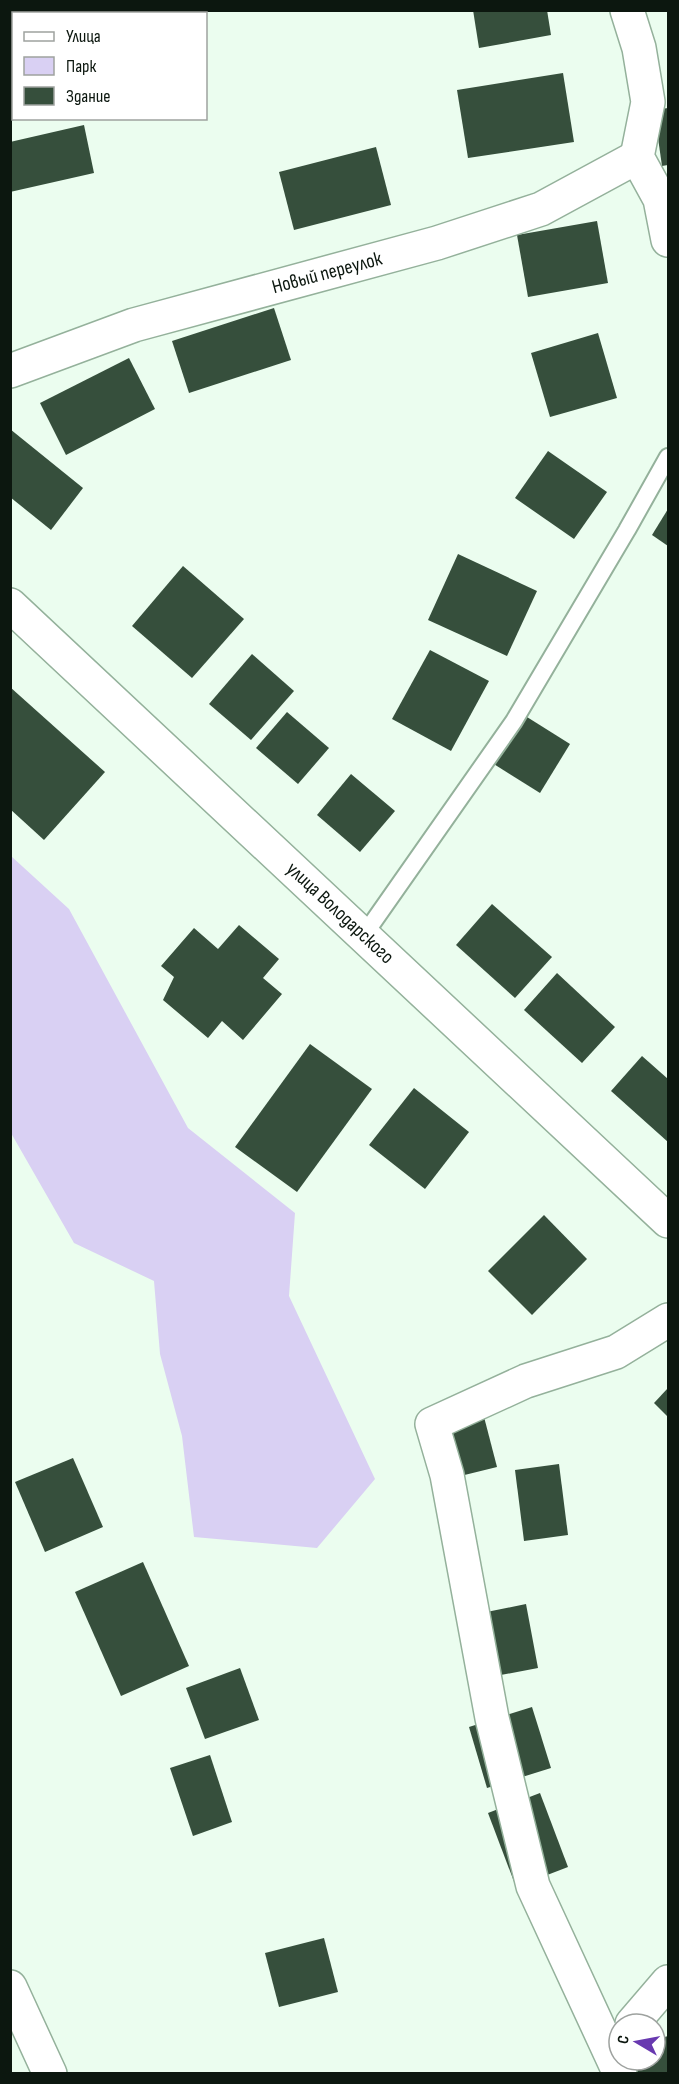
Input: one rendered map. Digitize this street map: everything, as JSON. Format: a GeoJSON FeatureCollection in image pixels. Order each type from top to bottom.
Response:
{"type":"FeatureCollection","features":[{"type":"Feature","properties":{"kind":"street"},"geometry":{"type":"LineString","coordinates":[[627,10],[639,48],[648,102],[637,157],[660,199],[669,240]]}},
{"type":"Feature","properties":{"kind":"street","name":"Новый переулок"},"geometry":{"type":"LineString","coordinates":[[10,371],[134,325],[437,243],[541,209],[637,157]]}},
{"type":"Feature","properties":{"kind":"street","name":"улица Володарского"},"geometry":{"type":"LineString","coordinates":[[10,605],[669,1221]]}},
{"type":"Feature","properties":{"kind":"street"},"geometry":{"type":"LineString","coordinates":[[607,2034],[533,1886],[492,1718],[447,1475],[432,1424],[526,1381],[616,1352],[669,1320]]}},
{"type":"Feature","properties":{"kind":"street"},"geometry":{"type":"LineString","coordinates":[[643,2012],[669,1982]]}},
{"type":"Feature","properties":{"kind":"street"},"geometry":{"type":"LineString","coordinates":[[10,1987],[50,2073]]}},
{"type":"Feature","properties":{"kind":"lane"},"geometry":{"type":"LineString","coordinates":[[364,935],[514,721],[669,457]]}},
{"type":"Feature","properties":{"kind":"green space"},"geometry":{"type":"Polygon","coordinates":[[[11,856],[69,909],[188,1128],[295,1213],[289,1296],[375,1479],[317,1548],[194,1537],[182,1436],[160,1354],[154,1281],[74,1243],[11,1133],[11,856]]]}},
{"type":"Feature","properties":{"kind":"building"},"geometry":{"type":"Polygon","coordinates":[[[473,10],[547,10],[551,35],[479,48],[473,10]]]}},
{"type":"Feature","properties":{"kind":"building"},"geometry":{"type":"Polygon","coordinates":[[[10,58],[12,58],[12,120],[14,120],[10,121],[10,58]]]}},
{"type":"Feature","properties":{"kind":"building"},"geometry":{"type":"Polygon","coordinates":[[[563,73],[574,142],[468,158],[457,90],[563,73]]]}},
{"type":"Feature","properties":{"kind":"building"},"geometry":{"type":"Polygon","coordinates":[[[668,108],[668,165],[662,166],[654,110],[668,108]]]}},
{"type":"Feature","properties":{"kind":"building"},"geometry":{"type":"Polygon","coordinates":[[[84,125],[94,173],[10,192],[10,142],[84,125]]]}},
{"type":"Feature","properties":{"kind":"building"},"geometry":{"type":"Polygon","coordinates":[[[376,147],[391,205],[294,230],[279,172],[376,147]]]}},
{"type":"Feature","properties":{"kind":"building"},"geometry":{"type":"Polygon","coordinates":[[[597,221],[608,283],[528,297],[517,235],[597,221]]]}},
{"type":"Feature","properties":{"kind":"building"},"geometry":{"type":"Polygon","coordinates":[[[274,308],[291,360],[189,393],[172,341],[274,308]]]}},
{"type":"Feature","properties":{"kind":"building"},"geometry":{"type":"Polygon","coordinates":[[[598,333],[617,398],[550,417],[531,353],[598,333]]]}},
{"type":"Feature","properties":{"kind":"building"},"geometry":{"type":"Polygon","coordinates":[[[129,358],[155,409],[66,455],[40,403],[129,358]]]}},
{"type":"Feature","properties":{"kind":"building"},"geometry":{"type":"Polygon","coordinates":[[[10,429],[83,488],[51,530],[10,497],[10,429]]]}},
{"type":"Feature","properties":{"kind":"building"},"geometry":{"type":"Polygon","coordinates":[[[548,451],[607,492],[574,539],[515,498],[548,451]]]}},
{"type":"Feature","properties":{"kind":"building"},"geometry":{"type":"Polygon","coordinates":[[[668,509],[668,546],[652,535],[668,509]]]}},
{"type":"Feature","properties":{"kind":"building"},"geometry":{"type":"Polygon","coordinates":[[[458,554],[537,591],[507,656],[428,620],[458,554]]]}},
{"type":"Feature","properties":{"kind":"building"},"geometry":{"type":"Polygon","coordinates":[[[183,566],[244,619],[192,678],[132,626],[183,566]]]}},
{"type":"Feature","properties":{"kind":"building"},"geometry":{"type":"Polygon","coordinates":[[[430,650],[489,681],[451,751],[392,719],[430,650]]]}},
{"type":"Feature","properties":{"kind":"building"},"geometry":{"type":"Polygon","coordinates":[[[252,654],[294,691],[251,740],[209,704],[252,654]]]}},
{"type":"Feature","properties":{"kind":"building"},"geometry":{"type":"Polygon","coordinates":[[[10,687],[105,772],[44,840],[10,809],[10,687]]]}},
{"type":"Feature","properties":{"kind":"building"},"geometry":{"type":"Polygon","coordinates":[[[287,712],[329,748],[298,784],[256,748],[287,712]]]}},
{"type":"Feature","properties":{"kind":"building"},"geometry":{"type":"Polygon","coordinates":[[[519,712],[570,744],[540,793],[489,761],[519,712]]]}},
{"type":"Feature","properties":{"kind":"building"},"geometry":{"type":"Polygon","coordinates":[[[351,774],[395,811],[360,852],[317,815],[351,774]]]}},
{"type":"Feature","properties":{"kind":"building"},"geometry":{"type":"Polygon","coordinates":[[[492,904],[552,957],[515,998],[456,945],[492,904]]]}},
{"type":"Feature","properties":{"kind":"building"},"geometry":{"type":"Polygon","coordinates":[[[239,925],[279,959],[263,978],[282,994],[243,1040],[222,1021],[208,1038],[163,1000],[174,977],[161,966],[194,928],[218,949],[239,925]]]}},
{"type":"Feature","properties":{"kind":"building"},"geometry":{"type":"Polygon","coordinates":[[[557,973],[615,1027],[582,1063],[524,1010],[557,973]]]}},
{"type":"Feature","properties":{"kind":"building"},"geometry":{"type":"Polygon","coordinates":[[[310,1044],[372,1089],[297,1192],[235,1147],[310,1044]]]}},
{"type":"Feature","properties":{"kind":"building"},"geometry":{"type":"Polygon","coordinates":[[[642,1056],[668,1079],[668,1142],[611,1091],[642,1056]]]}},
{"type":"Feature","properties":{"kind":"building"},"geometry":{"type":"Polygon","coordinates":[[[414,1088],[469,1132],[425,1189],[369,1145],[414,1088]]]}},
{"type":"Feature","properties":{"kind":"building"},"geometry":{"type":"Polygon","coordinates":[[[544,1215],[587,1259],[532,1315],[488,1271],[544,1215]]]}},
{"type":"Feature","properties":{"kind":"building"},"geometry":{"type":"Polygon","coordinates":[[[668,1388],[668,1417],[654,1403],[668,1388]]]}},
{"type":"Feature","properties":{"kind":"building"},"geometry":{"type":"Polygon","coordinates":[[[483,1413],[497,1467],[436,1482],[423,1428],[483,1413]]]}},
{"type":"Feature","properties":{"kind":"building"},"geometry":{"type":"Polygon","coordinates":[[[73,1458],[103,1527],[45,1552],[15,1482],[73,1458]]]}},
{"type":"Feature","properties":{"kind":"building"},"geometry":{"type":"Polygon","coordinates":[[[559,1464],[568,1535],[524,1541],[515,1470],[559,1464]]]}},
{"type":"Feature","properties":{"kind":"building"},"geometry":{"type":"Polygon","coordinates":[[[143,1562],[189,1666],[121,1696],[75,1592],[143,1562]]]}},
{"type":"Feature","properties":{"kind":"building"},"geometry":{"type":"Polygon","coordinates":[[[526,1604],[538,1668],[474,1680],[462,1617],[526,1604]]]}},
{"type":"Feature","properties":{"kind":"building"},"geometry":{"type":"Polygon","coordinates":[[[240,1668],[259,1720],[205,1739],[186,1688],[240,1668]]]}},
{"type":"Feature","properties":{"kind":"building"},"geometry":{"type":"Polygon","coordinates":[[[532,1707],[551,1768],[487,1788],[469,1727],[532,1707]]]}},
{"type":"Feature","properties":{"kind":"building"},"geometry":{"type":"Polygon","coordinates":[[[210,1755],[232,1822],[193,1836],[170,1768],[210,1755]]]}},
{"type":"Feature","properties":{"kind":"building"},"geometry":{"type":"Polygon","coordinates":[[[540,1793],[568,1867],[516,1887],[488,1813],[540,1793]]]}},
{"type":"Feature","properties":{"kind":"building"},"geometry":{"type":"Polygon","coordinates":[[[324,1938],[338,1992],[279,2007],[265,1953],[324,1938]]]}},
{"type":"Feature","properties":{"kind":"building"},"geometry":{"type":"Polygon","coordinates":[[[667,2036],[668,2074],[627,2074],[626,2072],[667,2072],[667,2036]]]}}]}
